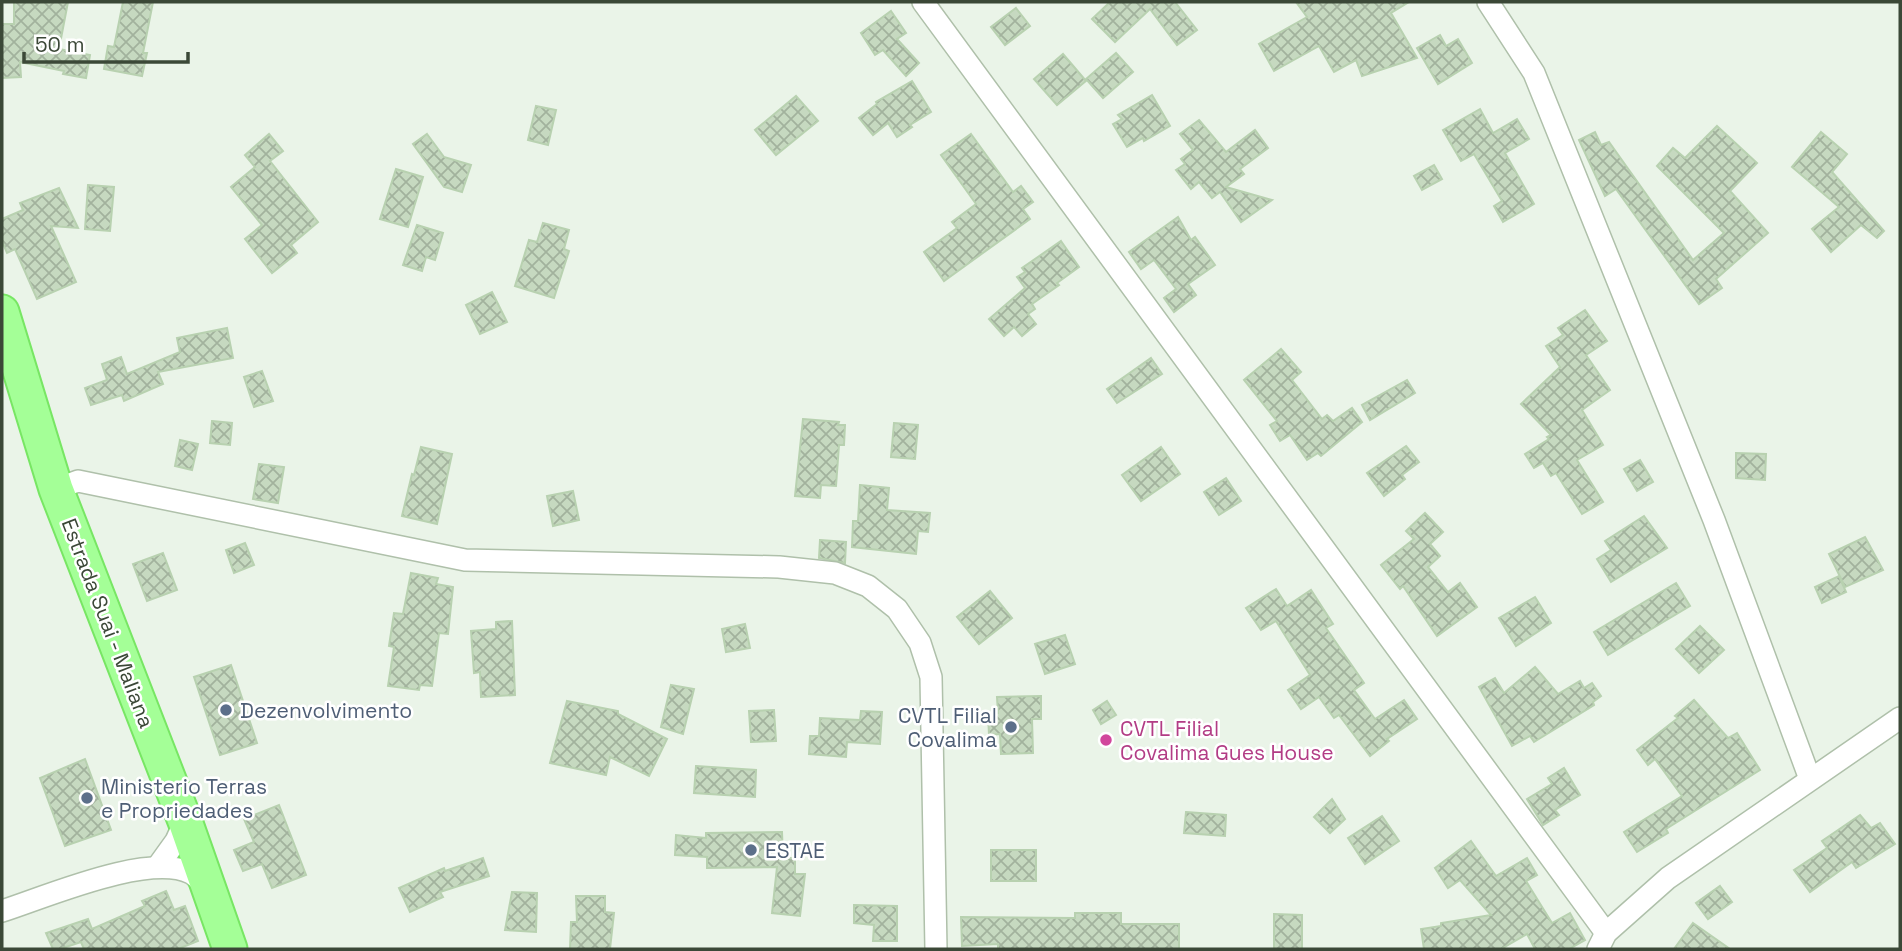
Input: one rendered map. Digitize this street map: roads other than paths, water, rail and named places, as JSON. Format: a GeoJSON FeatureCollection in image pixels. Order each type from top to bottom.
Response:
{"type":"FeatureCollection","features":[{"type":"Feature","properties":{"kind":"main road","name":"Estrada Suai - Maliana"},"geometry":{"type":"LineString","coordinates":[[2,312],[56,489],[231,943]]}},
{"type":"Feature","properties":{"kind":"street"},"geometry":{"type":"LineString","coordinates":[[923,2],[1602,941],[1668,878],[1900,718]]}},
{"type":"Feature","properties":{"kind":"street"},"geometry":{"type":"LineString","coordinates":[[1488,2],[1534,73],[1714,520],[1810,779]]}},
{"type":"Feature","properties":{"kind":"street"},"geometry":{"type":"LineString","coordinates":[[56,489],[78,481],[465,560],[779,567],[835,573],[867,586],[897,609],[920,643],[931,677],[936,949]]}},
{"type":"Feature","properties":{"kind":"street"},"geometry":{"type":"LineString","coordinates":[[158,866],[176,841],[184,821]]}},
{"type":"Feature","properties":{"kind":"street"},"geometry":{"type":"LineString","coordinates":[[2,911],[131,869],[158,866],[191,873],[209,889]]}},
{"type":"Feature","properties":{"kind":"place","name":"Dezenvolvimento"},"geometry":{"type":"Point","coordinates":[226,710]}},
{"type":"Feature","properties":{"kind":"place","name":"CVTL Filial Covalima"},"geometry":{"type":"Point","coordinates":[1011,727]}},
{"type":"Feature","properties":{"kind":"place","name":"CVTL Filial Covalima Gues House"},"geometry":{"type":"Point","coordinates":[1106,740]}},
{"type":"Feature","properties":{"kind":"place","name":"Ministerio Terras e Propriedades"},"geometry":{"type":"Point","coordinates":[87,798]}},
{"type":"Feature","properties":{"kind":"place","name":"ESTAE"},"geometry":{"type":"Point","coordinates":[751,850]}}]}
